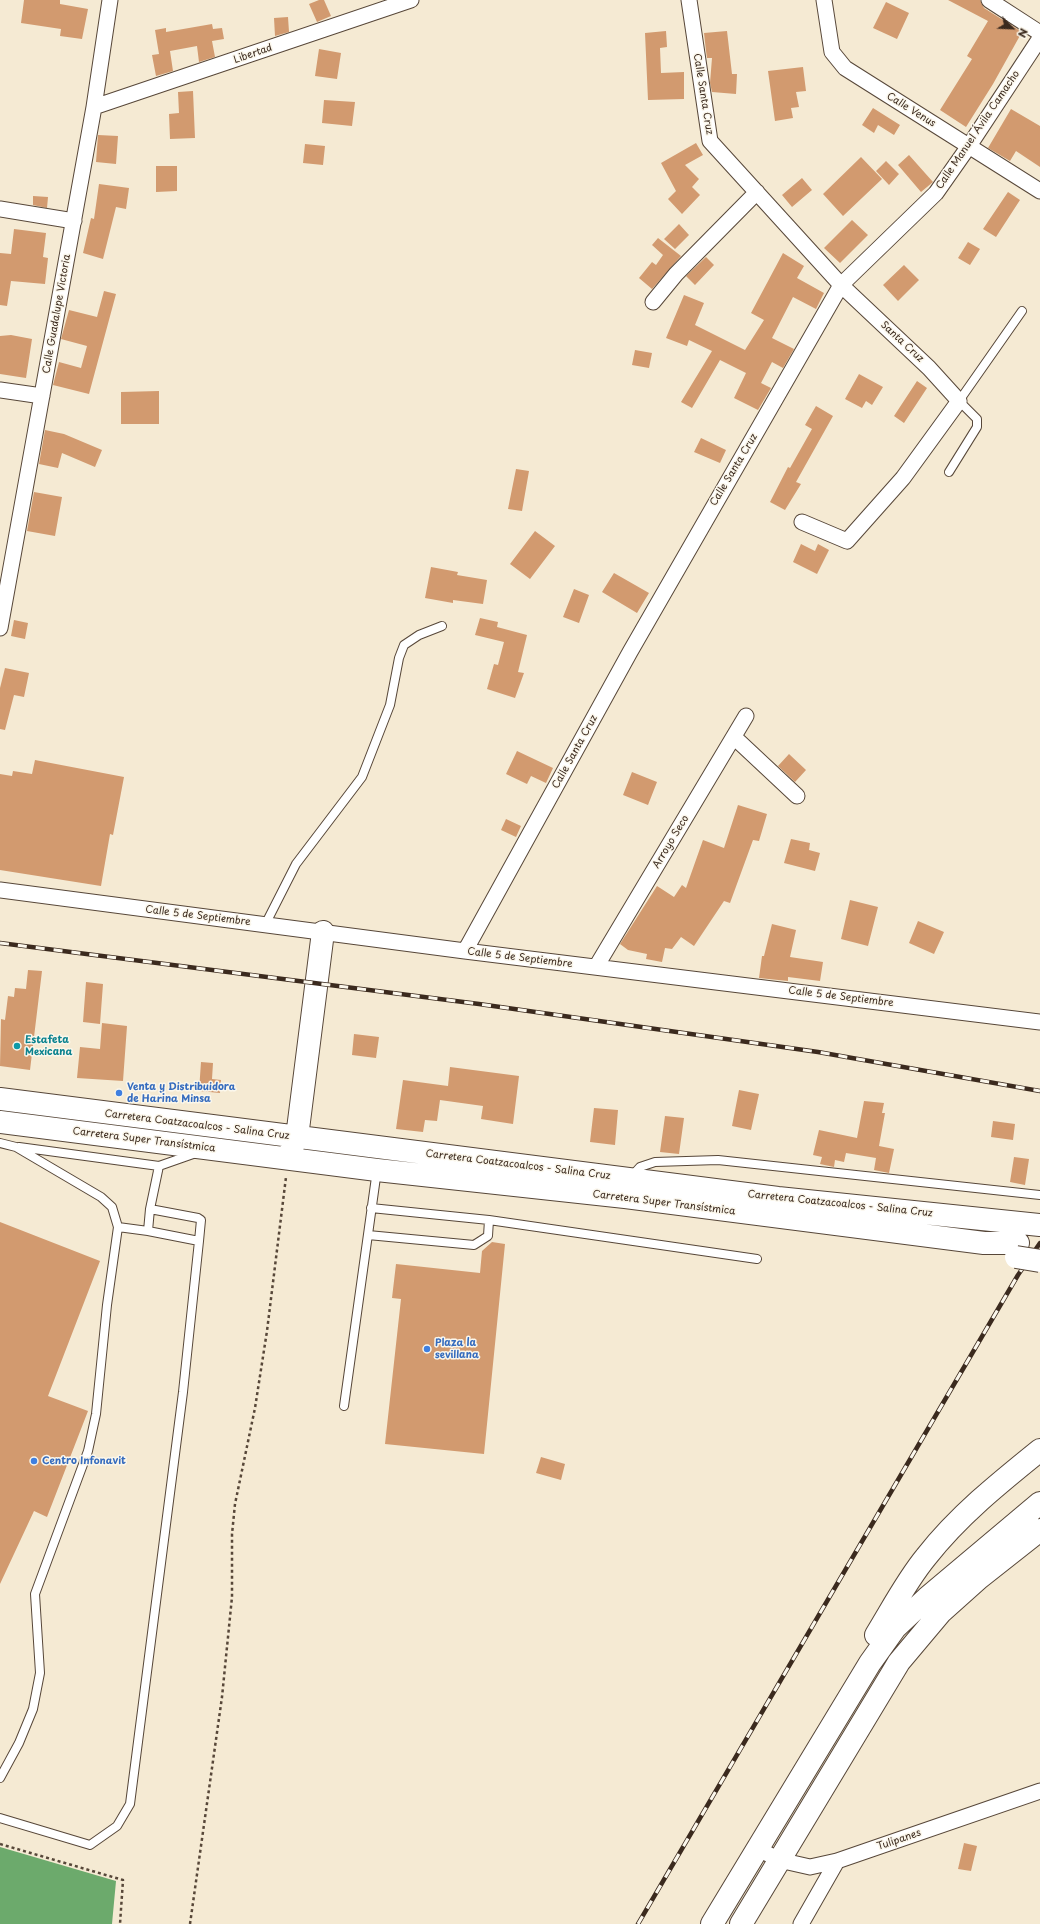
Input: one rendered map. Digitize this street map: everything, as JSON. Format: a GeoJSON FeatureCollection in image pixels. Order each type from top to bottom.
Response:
{"type":"FeatureCollection","features":[{"type":"Feature","properties":{"kind":"main road"},"geometry":{"type":"LineString","coordinates":[[288,1158],[297,1137],[323,932]]}},
{"type":"Feature","properties":{"kind":"main road","name":"Carretera Coatzacoalcos - Salina Cruz"},"geometry":{"type":"LineString","coordinates":[[0,1100],[297,1137],[379,1159]]}},
{"type":"Feature","properties":{"kind":"main road","name":"Carretera Super Transístmica"},"geometry":{"type":"LineString","coordinates":[[0,1122],[288,1158],[379,1159],[627,1188],[984,1243],[1017,1250],[1040,1245]]}},
{"type":"Feature","properties":{"kind":"main road","name":"Carretera Coatzacoalcos - Salina Cruz"},"geometry":{"type":"LineString","coordinates":[[627,1188],[778,1198],[1039,1224]]}},
{"type":"Feature","properties":{"kind":"main road"},"geometry":{"type":"LineString","coordinates":[[1017,1250],[1040,1261]]}},
{"type":"Feature","properties":{"kind":"main road"},"geometry":{"type":"LineString","coordinates":[[807,1764],[870,1644],[925,1558],[971,1508],[1040,1450]]}},
{"type":"Feature","properties":{"kind":"main road"},"geometry":{"type":"LineString","coordinates":[[712,1924],[807,1764],[870,1663],[895,1628],[926,1598],[1040,1503]]}},
{"type":"Feature","properties":{"kind":"main road"},"geometry":{"type":"LineString","coordinates":[[741,1924],[899,1662],[941,1612],[979,1578],[1040,1530]]}},
{"type":"Feature","properties":{"kind":"street","name":"Calle Guadalupe Victoria"},"geometry":{"type":"LineString","coordinates":[[0,628],[94,107],[110,0]]}},
{"type":"Feature","properties":{"kind":"street","name":"Libertad"},"geometry":{"type":"LineString","coordinates":[[94,107],[412,0]]}},
{"type":"Feature","properties":{"kind":"street","name":"Calle Santa Cruz"},"geometry":{"type":"LineString","coordinates":[[465,951],[642,631],[723,488],[789,378],[841,285],[710,141],[689,0]]}},
{"type":"Feature","properties":{"kind":"street","name":"Calle Venus"},"geometry":{"type":"LineString","coordinates":[[824,0],[832,52],[845,68],[1040,191]]}},
{"type":"Feature","properties":{"kind":"street"},"geometry":{"type":"LineString","coordinates":[[989,0],[1040,33]]}},
{"type":"Feature","properties":{"kind":"street","name":"Calle Manuel Ávila Camacho"},"geometry":{"type":"LineString","coordinates":[[841,285],[936,193],[969,146],[1040,38]]}},
{"type":"Feature","properties":{"kind":"street"},"geometry":{"type":"LineString","coordinates":[[653,302],[676,274],[756,192]]}},
{"type":"Feature","properties":{"kind":"street"},"geometry":{"type":"LineString","coordinates":[[0,209],[74,220]]}},
{"type":"Feature","properties":{"kind":"street","name":"Santa Cruz"},"geometry":{"type":"LineString","coordinates":[[841,285],[929,368],[959,401]]}},
{"type":"Feature","properties":{"kind":"street"},"geometry":{"type":"LineString","coordinates":[[0,390],[42,396]]}},
{"type":"Feature","properties":{"kind":"street"},"geometry":{"type":"LineString","coordinates":[[802,522],[847,541],[903,478],[959,401]]}},
{"type":"Feature","properties":{"kind":"street","name":"Arroyo Seco"},"geometry":{"type":"LineString","coordinates":[[596,967],[746,716]]}},
{"type":"Feature","properties":{"kind":"street"},"geometry":{"type":"LineString","coordinates":[[734,737],[798,796]]}},
{"type":"Feature","properties":{"kind":"street","name":"Calle 5 de Septiembre"},"geometry":{"type":"LineString","coordinates":[[0,890],[465,951],[1040,1022]]}},
{"type":"Feature","properties":{"kind":"street","name":"Tulipanes"},"geometry":{"type":"LineString","coordinates":[[757,1848],[779,1860],[810,1867],[837,1861],[1040,1791]]}},
{"type":"Feature","properties":{"kind":"street"},"geometry":{"type":"LineString","coordinates":[[801,1924],[837,1861]]}},
{"type":"Feature","properties":{"kind":"lane"},"geometry":{"type":"LineString","coordinates":[[949,472],[978,423],[977,419],[959,401],[1022,311]]}},
{"type":"Feature","properties":{"kind":"lane"},"geometry":{"type":"LineString","coordinates":[[265,925],[296,864],[362,777],[390,705],[399,658],[404,645],[419,635],[442,626]]}},
{"type":"Feature","properties":{"kind":"lane"},"geometry":{"type":"LineString","coordinates":[[0,1143],[159,1166],[210,1148]]}},
{"type":"Feature","properties":{"kind":"lane"},"geometry":{"type":"LineString","coordinates":[[0,1778],[19,1743],[33,1709],[40,1673],[35,1594],[88,1451],[96,1414],[118,1227],[112,1207],[101,1197],[16,1146]]}},
{"type":"Feature","properties":{"kind":"lane"},"geometry":{"type":"LineString","coordinates":[[344,1406],[379,1159]]}},
{"type":"Feature","properties":{"kind":"lane"},"geometry":{"type":"LineString","coordinates":[[627,1188],[640,1166],[655,1162],[718,1160],[1040,1195]]}},
{"type":"Feature","properties":{"kind":"lane"},"geometry":{"type":"LineString","coordinates":[[148,1231],[150,1209],[159,1166]]}},
{"type":"Feature","properties":{"kind":"lane"},"geometry":{"type":"LineString","coordinates":[[372,1208],[489,1220],[757,1258]]}},
{"type":"Feature","properties":{"kind":"lane"},"geometry":{"type":"LineString","coordinates":[[0,1818],[90,1846],[117,1826],[130,1804],[183,1392],[201,1220],[198,1218],[150,1209]]}},
{"type":"Feature","properties":{"kind":"lane"},"geometry":{"type":"LineString","coordinates":[[368,1234],[474,1245],[488,1236],[489,1220]]}},
{"type":"Feature","properties":{"kind":"lane"},"geometry":{"type":"LineString","coordinates":[[118,1227],[199,1241]]}},
{"type":"Feature","properties":{"kind":"path"},"geometry":{"type":"LineString","coordinates":[[190,1924],[222,1697],[232,1597],[232,1534],[235,1504],[255,1408],[267,1331],[288,1158]]}},
{"type":"Feature","properties":{"kind":"path"},"geometry":{"type":"LineString","coordinates":[[0,1844],[123,1880],[120,1924]]}},
{"type":"Feature","properties":{"kind":"green space"},"geometry":{"type":"Polygon","coordinates":[[[0,1847],[116,1881],[112,1924],[0,1924],[0,1847]]]}},
{"type":"Feature","properties":{"kind":"building"},"geometry":{"type":"Polygon","coordinates":[[[24,0],[60,0],[60,4],[88,9],[82,39],[60,36],[61,29],[21,23],[24,0]]]}},
{"type":"Feature","properties":{"kind":"building"},"geometry":{"type":"Polygon","coordinates":[[[319,0],[324,0],[331,16],[317,22],[309,4],[319,0]]]}},
{"type":"Feature","properties":{"kind":"building"},"geometry":{"type":"Polygon","coordinates":[[[948,0],[980,0],[984,8],[1022,32],[993,84],[966,127],[940,110],[972,59],[967,56],[988,21],[948,0]]]}},
{"type":"Feature","properties":{"kind":"building"},"geometry":{"type":"Polygon","coordinates":[[[886,2],[909,13],[897,39],[873,28],[886,2]]]}},
{"type":"Feature","properties":{"kind":"building"},"geometry":{"type":"Polygon","coordinates":[[[288,17],[289,32],[275,36],[274,18],[288,17]]]}},
{"type":"Feature","properties":{"kind":"building"},"geometry":{"type":"Polygon","coordinates":[[[212,24],[213,29],[222,28],[224,39],[212,41],[215,57],[199,62],[197,46],[170,51],[173,71],[156,76],[152,55],[159,54],[155,30],[166,28],[166,32],[212,24]]]}},
{"type":"Feature","properties":{"kind":"building"},"geometry":{"type":"Polygon","coordinates":[[[666,31],[667,47],[660,48],[661,73],[684,72],[684,99],[648,100],[645,33],[666,31]]]}},
{"type":"Feature","properties":{"kind":"building"},"geometry":{"type":"Polygon","coordinates":[[[727,31],[732,74],[737,74],[736,94],[712,92],[710,83],[712,58],[707,58],[704,33],[727,31]]]}},
{"type":"Feature","properties":{"kind":"building"},"geometry":{"type":"Polygon","coordinates":[[[319,49],[341,53],[337,79],[315,76],[319,49]]]}},
{"type":"Feature","properties":{"kind":"building"},"geometry":{"type":"Polygon","coordinates":[[[803,67],[806,91],[796,92],[799,107],[791,108],[793,118],[775,121],[768,71],[803,67]]]}},
{"type":"Feature","properties":{"kind":"building"},"geometry":{"type":"Polygon","coordinates":[[[193,91],[195,138],[170,139],[169,114],[179,113],[178,92],[193,91]]]}},
{"type":"Feature","properties":{"kind":"building"},"geometry":{"type":"Polygon","coordinates":[[[324,100],[355,102],[352,126],[322,123],[324,100]]]}},
{"type":"Feature","properties":{"kind":"building"},"geometry":{"type":"Polygon","coordinates":[[[873,108],[900,125],[894,135],[878,125],[874,133],[862,125],[873,108]]]}},
{"type":"Feature","properties":{"kind":"building"},"geometry":{"type":"Polygon","coordinates":[[[1011,109],[1040,126],[1040,167],[1016,151],[1010,161],[988,148],[1011,109]]]}},
{"type":"Feature","properties":{"kind":"building"},"geometry":{"type":"Polygon","coordinates":[[[98,135],[118,136],[116,164],[96,162],[98,135]]]}},
{"type":"Feature","properties":{"kind":"building"},"geometry":{"type":"Polygon","coordinates":[[[696,143],[703,155],[685,165],[699,179],[692,187],[700,195],[682,214],[668,199],[676,191],[661,163],[696,143]]]}},
{"type":"Feature","properties":{"kind":"building"},"geometry":{"type":"Polygon","coordinates":[[[305,144],[325,146],[323,165],[303,163],[305,144]]]}},
{"type":"Feature","properties":{"kind":"building"},"geometry":{"type":"Polygon","coordinates":[[[909,155],[933,182],[921,192],[898,165],[909,155]]]}},
{"type":"Feature","properties":{"kind":"building"},"geometry":{"type":"Polygon","coordinates":[[[861,157],[882,179],[843,216],[823,194],[861,157]]]}},
{"type":"Feature","properties":{"kind":"building"},"geometry":{"type":"Polygon","coordinates":[[[886,161],[899,174],[889,185],[876,171],[886,161]]]}},
{"type":"Feature","properties":{"kind":"building"},"geometry":{"type":"Polygon","coordinates":[[[156,166],[177,166],[177,191],[156,192],[156,166]]]}},
{"type":"Feature","properties":{"kind":"building"},"geometry":{"type":"Polygon","coordinates":[[[802,178],[812,190],[792,207],[782,195],[802,178]]]}},
{"type":"Feature","properties":{"kind":"building"},"geometry":{"type":"Polygon","coordinates":[[[99,184],[129,188],[126,209],[116,207],[103,259],[83,253],[91,218],[94,219],[99,184]]]}},
{"type":"Feature","properties":{"kind":"building"},"geometry":{"type":"Polygon","coordinates":[[[1008,192],[1020,200],[996,237],[983,229],[1008,192]]]}},
{"type":"Feature","properties":{"kind":"building"},"geometry":{"type":"Polygon","coordinates":[[[33,196],[48,197],[47,208],[33,205],[33,196]]]}},
{"type":"Feature","properties":{"kind":"building"},"geometry":{"type":"Polygon","coordinates":[[[852,220],[868,235],[840,263],[824,248],[852,220]]]}},
{"type":"Feature","properties":{"kind":"building"},"geometry":{"type":"Polygon","coordinates":[[[679,224],[689,235],[675,249],[664,239],[679,224]]]}},
{"type":"Feature","properties":{"kind":"building"},"geometry":{"type":"Polygon","coordinates":[[[14,229],[46,233],[43,257],[48,258],[45,284],[11,281],[7,306],[0,305],[0,253],[11,254],[14,229]]]}},
{"type":"Feature","properties":{"kind":"building"},"geometry":{"type":"Polygon","coordinates":[[[658,238],[681,256],[652,289],[639,278],[652,262],[656,265],[663,255],[652,245],[658,238]]]}},
{"type":"Feature","properties":{"kind":"building"},"geometry":{"type":"Polygon","coordinates":[[[968,242],[980,249],[970,265],[958,258],[968,242]]]}},
{"type":"Feature","properties":{"kind":"building"},"geometry":{"type":"Polygon","coordinates":[[[783,253],[804,266],[797,278],[824,293],[816,309],[793,297],[772,338],[794,349],[783,368],[772,362],[761,383],[771,388],[758,410],[734,398],[746,373],[720,360],[692,408],[681,402],[712,351],[689,340],[687,346],[666,338],[684,295],[704,303],[695,325],[745,350],[764,320],[751,313],[783,253]]]}},
{"type":"Feature","properties":{"kind":"building"},"geometry":{"type":"Polygon","coordinates":[[[706,257],[714,265],[695,285],[686,276],[706,257]]]}},
{"type":"Feature","properties":{"kind":"building"},"geometry":{"type":"Polygon","coordinates":[[[904,265],[919,280],[898,301],[883,285],[904,265]]]}},
{"type":"Feature","properties":{"kind":"building"},"geometry":{"type":"Polygon","coordinates":[[[104,291],[116,294],[89,394],[53,385],[59,362],[81,368],[87,346],[61,339],[69,310],[97,317],[104,291]]]}},
{"type":"Feature","properties":{"kind":"building"},"geometry":{"type":"Polygon","coordinates":[[[11,335],[32,339],[26,378],[0,374],[0,336],[11,335]]]}},
{"type":"Feature","properties":{"kind":"building"},"geometry":{"type":"Polygon","coordinates":[[[635,350],[652,353],[649,368],[632,365],[635,350]]]}},
{"type":"Feature","properties":{"kind":"building"},"geometry":{"type":"Polygon","coordinates":[[[859,374],[883,387],[872,405],[866,401],[862,408],[845,399],[859,374]]]}},
{"type":"Feature","properties":{"kind":"building"},"geometry":{"type":"Polygon","coordinates":[[[917,381],[927,388],[904,423],[894,416],[917,381]]]}},
{"type":"Feature","properties":{"kind":"building"},"geometry":{"type":"Polygon","coordinates":[[[159,391],[159,424],[121,424],[121,392],[159,391]]]}},
{"type":"Feature","properties":{"kind":"building"},"geometry":{"type":"Polygon","coordinates":[[[816,406],[833,416],[796,482],[801,484],[785,510],[770,502],[788,467],[790,468],[812,429],[805,425],[816,406]]]}},
{"type":"Feature","properties":{"kind":"building"},"geometry":{"type":"Polygon","coordinates":[[[45,430],[64,434],[102,450],[95,467],[62,453],[58,468],[39,464],[45,430]]]}},
{"type":"Feature","properties":{"kind":"building"},"geometry":{"type":"Polygon","coordinates":[[[701,438],[726,450],[720,463],[694,452],[701,438]]]}},
{"type":"Feature","properties":{"kind":"building"},"geometry":{"type":"Polygon","coordinates":[[[516,469],[529,471],[522,511],[508,509],[516,469]]]}},
{"type":"Feature","properties":{"kind":"building"},"geometry":{"type":"Polygon","coordinates":[[[34,492],[62,497],[55,536],[27,531],[34,492]]]}},
{"type":"Feature","properties":{"kind":"building"},"geometry":{"type":"Polygon","coordinates":[[[535,531],[555,546],[530,579],[510,564],[535,531]]]}},
{"type":"Feature","properties":{"kind":"building"},"geometry":{"type":"Polygon","coordinates":[[[801,544],[815,551],[818,544],[829,550],[817,574],[793,562],[801,544]]]}},
{"type":"Feature","properties":{"kind":"building"},"geometry":{"type":"Polygon","coordinates":[[[431,567],[458,572],[457,575],[487,580],[483,604],[453,600],[453,603],[425,598],[431,567]]]}},
{"type":"Feature","properties":{"kind":"building"},"geometry":{"type":"Polygon","coordinates":[[[614,573],[649,593],[637,613],[602,592],[614,573]]]}},
{"type":"Feature","properties":{"kind":"building"},"geometry":{"type":"Polygon","coordinates":[[[574,589],[589,595],[579,623],[563,617],[574,589]]]}},
{"type":"Feature","properties":{"kind":"building"},"geometry":{"type":"Polygon","coordinates":[[[480,618],[498,622],[497,627],[527,635],[518,672],[524,673],[515,698],[487,689],[494,664],[498,665],[504,642],[475,635],[480,618]]]}},
{"type":"Feature","properties":{"kind":"building"},"geometry":{"type":"Polygon","coordinates":[[[14,620],[28,623],[25,639],[11,636],[14,620]]]}},
{"type":"Feature","properties":{"kind":"building"},"geometry":{"type":"Polygon","coordinates":[[[5,668],[29,673],[24,697],[14,695],[5,730],[0,729],[0,688],[5,668]]]}},
{"type":"Feature","properties":{"kind":"building"},"geometry":{"type":"Polygon","coordinates":[[[517,751],[553,768],[546,783],[531,776],[527,784],[506,774],[517,751]]]}},
{"type":"Feature","properties":{"kind":"building"},"geometry":{"type":"Polygon","coordinates":[[[789,754],[806,770],[795,782],[778,766],[789,754]]]}},
{"type":"Feature","properties":{"kind":"building"},"geometry":{"type":"Polygon","coordinates":[[[35,760],[124,777],[113,835],[110,834],[101,886],[0,870],[0,774],[12,776],[13,771],[32,774],[35,760]]]}},
{"type":"Feature","properties":{"kind":"building"},"geometry":{"type":"Polygon","coordinates":[[[632,772],[657,782],[648,805],[623,795],[632,772]]]}},
{"type":"Feature","properties":{"kind":"building"},"geometry":{"type":"Polygon","coordinates":[[[738,805],[767,814],[759,841],[753,840],[730,903],[724,901],[694,946],[681,937],[672,949],[665,948],[662,962],[646,959],[647,954],[628,950],[620,944],[657,886],[674,897],[682,885],[686,888],[703,840],[724,848],[738,805]]]}},
{"type":"Feature","properties":{"kind":"building"},"geometry":{"type":"Polygon","coordinates":[[[506,819],[521,826],[516,837],[501,830],[506,819]]]}},
{"type":"Feature","properties":{"kind":"building"},"geometry":{"type":"Polygon","coordinates":[[[791,839],[810,843],[809,850],[820,853],[815,871],[784,863],[791,839]]]}},
{"type":"Feature","properties":{"kind":"building"},"geometry":{"type":"Polygon","coordinates":[[[850,900],[878,907],[868,946],[841,939],[850,900]]]}},
{"type":"Feature","properties":{"kind":"building"},"geometry":{"type":"Polygon","coordinates":[[[918,921],[944,932],[934,954],[909,943],[918,921]]]}},
{"type":"Feature","properties":{"kind":"building"},"geometry":{"type":"Polygon","coordinates":[[[772,924],[796,930],[790,957],[823,962],[820,981],[788,977],[788,981],[759,978],[762,956],[764,956],[772,924]]]}},
{"type":"Feature","properties":{"kind":"building","name":"Estafeta Mexicana"},"geometry":{"type":"Polygon","coordinates":[[[28,970],[42,971],[30,1070],[0,1066],[1,1019],[5,1020],[8,996],[14,997],[15,988],[26,989],[28,970]]]}},
{"type":"Feature","properties":{"kind":"building"},"geometry":{"type":"Polygon","coordinates":[[[86,982],[103,984],[100,1024],[83,1022],[86,982]]]}},
{"type":"Feature","properties":{"kind":"building"},"geometry":{"type":"Polygon","coordinates":[[[102,1023],[127,1026],[123,1081],[77,1078],[80,1047],[100,1049],[102,1023]]]}},
{"type":"Feature","properties":{"kind":"building"},"geometry":{"type":"Polygon","coordinates":[[[354,1034],[379,1037],[376,1058],[352,1055],[354,1034]]]}},
{"type":"Feature","properties":{"kind":"building"},"geometry":{"type":"Polygon","coordinates":[[[201,1062],[213,1063],[212,1079],[221,1080],[220,1093],[199,1091],[201,1062]]]}},
{"type":"Feature","properties":{"kind":"building"},"geometry":{"type":"Polygon","coordinates":[[[450,1067],[519,1076],[513,1124],[481,1119],[483,1106],[440,1100],[437,1121],[425,1120],[423,1132],[396,1129],[403,1080],[448,1086],[450,1067]]]}},
{"type":"Feature","properties":{"kind":"building"},"geometry":{"type":"Polygon","coordinates":[[[739,1090],[759,1094],[751,1130],[732,1126],[739,1090]]]}},
{"type":"Feature","properties":{"kind":"building"},"geometry":{"type":"Polygon","coordinates":[[[864,1101],[884,1103],[882,1113],[885,1113],[879,1146],[894,1149],[889,1173],[874,1170],[876,1158],[846,1153],[844,1162],[835,1160],[834,1167],[820,1164],[822,1157],[813,1155],[819,1130],[857,1138],[864,1101]]]}},
{"type":"Feature","properties":{"kind":"building"},"geometry":{"type":"Polygon","coordinates":[[[594,1108],[618,1110],[615,1145],[590,1142],[594,1108]]]}},
{"type":"Feature","properties":{"kind":"building"},"geometry":{"type":"Polygon","coordinates":[[[665,1116],[684,1118],[679,1154],[660,1152],[665,1116]]]}},
{"type":"Feature","properties":{"kind":"building"},"geometry":{"type":"Polygon","coordinates":[[[993,1121],[1015,1124],[1013,1140],[991,1137],[993,1121]]]}},
{"type":"Feature","properties":{"kind":"building"},"geometry":{"type":"Polygon","coordinates":[[[1014,1157],[1029,1159],[1025,1185],[1010,1182],[1014,1157]]]}},
{"type":"Feature","properties":{"kind":"building","name":"Centro Infonavit"},"geometry":{"type":"Polygon","coordinates":[[[0,1222],[100,1261],[48,1396],[88,1411],[47,1517],[34,1511],[0,1584],[0,1222]]]}},
{"type":"Feature","properties":{"kind":"building"},"geometry":{"type":"Polygon","coordinates":[[[492,1242],[505,1244],[484,1454],[385,1444],[401,1299],[392,1298],[396,1264],[480,1273],[482,1251],[492,1242]]]}},
{"type":"Feature","properties":{"kind":"building"},"geometry":{"type":"Polygon","coordinates":[[[541,1457],[565,1464],[561,1480],[536,1473],[541,1457]]]}},
{"type":"Feature","properties":{"kind":"building"},"geometry":{"type":"Polygon","coordinates":[[[964,1843],[977,1846],[971,1871],[958,1869],[964,1843]]]}},
{"type":"Feature","properties":{"kind":"railway"},"geometry":{"type":"LineString","coordinates":[[0,943],[479,1004],[818,1052],[1040,1091]]}},
{"type":"Feature","properties":{"kind":"railway"},"geometry":{"type":"LineString","coordinates":[[638,1924],[1018,1275],[1040,1243]]}},
{"type":"Feature","properties":{"kind":"place","name":"Estafeta Mexicana"},"geometry":{"type":"Point","coordinates":[17,1046]}},
{"type":"Feature","properties":{"kind":"place","name":"Venta y Distribuidora de Harina Minsa"},"geometry":{"type":"Point","coordinates":[119,1093]}},
{"type":"Feature","properties":{"kind":"place","name":"Plaza la sevillana"},"geometry":{"type":"Point","coordinates":[427,1349]}},
{"type":"Feature","properties":{"kind":"place","name":"Centro Infonavit"},"geometry":{"type":"Point","coordinates":[34,1461]}}]}
